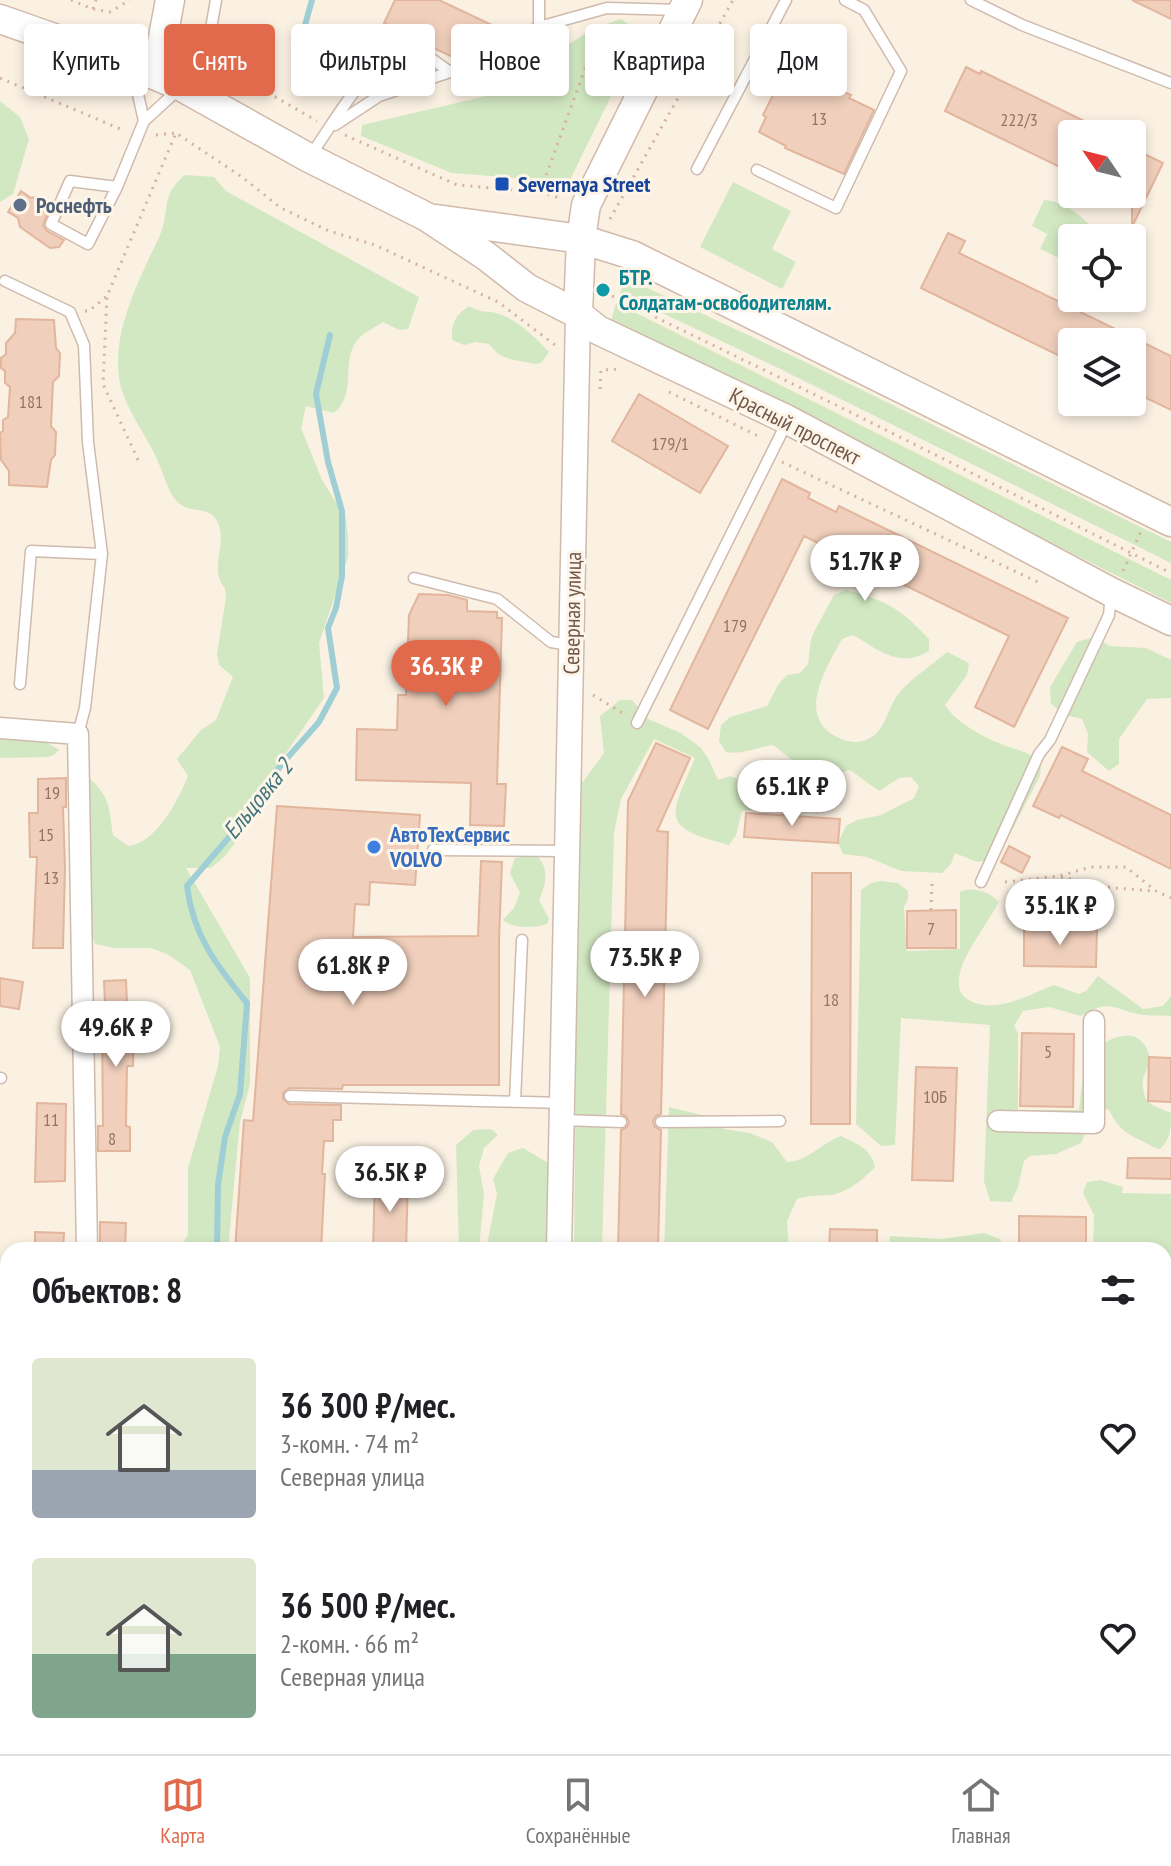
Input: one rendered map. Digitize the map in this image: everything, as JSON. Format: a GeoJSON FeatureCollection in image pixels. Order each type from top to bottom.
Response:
{"type":"FeatureCollection","features":[{"type":"Feature","properties":{"kind":"main road"},"geometry":{"type":"LineString","coordinates":[[148,57],[170,0]]}},
{"type":"Feature","properties":{"kind":"main road","name":"Северная улица"},"geometry":{"type":"LineString","coordinates":[[578,314],[581,239],[586,205],[686,5]]}},
{"type":"Feature","properties":{"kind":"main road","name":"Красный проспект"},"geometry":{"type":"LineString","coordinates":[[0,19],[24,28]]}},
{"type":"Feature","properties":{"kind":"main road","name":"Красный проспект"},"geometry":{"type":"LineString","coordinates":[[198,96],[309,158],[427,217],[527,288],[578,314],[598,330],[788,420],[1171,621]]}},
{"type":"Feature","properties":{"kind":"main road","name":"Красный проспект"},"geometry":{"type":"LineString","coordinates":[[427,217],[581,239],[632,255],[1160,516]]}},
{"type":"Feature","properties":{"kind":"street","name":"Северная улица"},"geometry":{"type":"LineString","coordinates":[[559,1242],[578,314]]}},
{"type":"Feature","properties":{"kind":"street"},"geometry":{"type":"LineString","coordinates":[[0,728],[78,734],[87,1242]]}},
{"type":"Feature","properties":{"kind":"street"},"geometry":{"type":"LineString","coordinates":[[998,1121],[1094,1123],[1094,1021]]}},
{"type":"Feature","properties":{"kind":"lane"},"geometry":{"type":"LineString","coordinates":[[212,24],[216,0]]}},
{"type":"Feature","properties":{"kind":"lane"},"geometry":{"type":"LineString","coordinates":[[539,0],[539,24]]}},
{"type":"Feature","properties":{"kind":"lane"},"geometry":{"type":"LineString","coordinates":[[697,169],[786,0]]}},
{"type":"Feature","properties":{"kind":"lane"},"geometry":{"type":"LineString","coordinates":[[757,170],[836,208],[901,71],[864,10],[845,0]]}},
{"type":"Feature","properties":{"kind":"lane"},"geometry":{"type":"LineString","coordinates":[[971,0],[1022,25],[1171,83]]}},
{"type":"Feature","properties":{"kind":"lane"},"geometry":{"type":"LineString","coordinates":[[550,24],[607,8],[686,5]]}},
{"type":"Feature","properties":{"kind":"lane"},"geometry":{"type":"LineString","coordinates":[[309,158],[351,93],[381,62],[416,43],[450,72]]}},
{"type":"Feature","properties":{"kind":"lane"},"geometry":{"type":"LineString","coordinates":[[330,129],[379,96],[450,72]]}},
{"type":"Feature","properties":{"kind":"lane"},"geometry":{"type":"LineString","coordinates":[[144,96],[144,121]]}},
{"type":"Feature","properties":{"kind":"lane"},"geometry":{"type":"LineString","coordinates":[[117,187],[70,181],[51,224],[88,244],[117,187],[144,121],[172,96]]}},
{"type":"Feature","properties":{"kind":"lane"},"geometry":{"type":"LineString","coordinates":[[5,281],[70,312],[84,345],[88,442],[102,554],[85,708],[78,734]]}},
{"type":"Feature","properties":{"kind":"lane"},"geometry":{"type":"LineString","coordinates":[[637,723],[788,420]]}},
{"type":"Feature","properties":{"kind":"lane"},"geometry":{"type":"LineString","coordinates":[[20,684],[31,551],[102,554]]}},
{"type":"Feature","properties":{"kind":"lane"},"geometry":{"type":"LineString","coordinates":[[414,578],[497,599],[551,642],[572,646]]}},
{"type":"Feature","properties":{"kind":"lane"},"geometry":{"type":"LineString","coordinates":[[981,882],[1039,754],[1050,740],[1109,615],[1111,592]]}},
{"type":"Feature","properties":{"kind":"lane"},"geometry":{"type":"LineString","coordinates":[[433,850],[569,851]]}},
{"type":"Feature","properties":{"kind":"lane"},"geometry":{"type":"LineString","coordinates":[[515,1102],[522,940]]}},
{"type":"Feature","properties":{"kind":"lane"},"geometry":{"type":"LineString","coordinates":[[290,1096],[515,1102],[621,1122]]}},
{"type":"Feature","properties":{"kind":"lane"},"geometry":{"type":"LineString","coordinates":[[661,1122],[780,1121]]}},
{"type":"Feature","properties":{"kind":"path"},"geometry":{"type":"LineString","coordinates":[[71,0],[110,12],[130,0]]}},
{"type":"Feature","properties":{"kind":"path"},"geometry":{"type":"LineString","coordinates":[[93,9],[96,0]]}},
{"type":"Feature","properties":{"kind":"path"},"geometry":{"type":"LineString","coordinates":[[610,219],[733,0]]}},
{"type":"Feature","properties":{"kind":"path"},"geometry":{"type":"LineString","coordinates":[[531,193],[540,192],[607,8]]}},
{"type":"Feature","properties":{"kind":"path"},"geometry":{"type":"LineString","coordinates":[[0,78],[137,136],[176,133],[242,177],[281,208],[329,231],[375,245],[498,302],[555,345]]}},
{"type":"Feature","properties":{"kind":"path"},"geometry":{"type":"LineString","coordinates":[[138,460],[103,384],[107,296],[176,133]]}},
{"type":"Feature","properties":{"kind":"path"},"geometry":{"type":"LineString","coordinates":[[70,312],[89,311],[107,296]]}},
{"type":"Feature","properties":{"kind":"path"},"geometry":{"type":"LineString","coordinates":[[612,296],[1171,573]]}},
{"type":"Feature","properties":{"kind":"path"},"geometry":{"type":"LineString","coordinates":[[601,370],[621,369]]}},
{"type":"Feature","properties":{"kind":"path"},"geometry":{"type":"LineString","coordinates":[[663,389],[760,435],[781,462],[1052,589]]}},
{"type":"Feature","properties":{"kind":"path"},"geometry":{"type":"LineString","coordinates":[[1111,592],[1160,516]]}},
{"type":"Feature","properties":{"kind":"path"},"geometry":{"type":"LineString","coordinates":[[584,690],[637,723]]}},
{"type":"Feature","properties":{"kind":"path"},"geometry":{"type":"LineString","coordinates":[[1005,882],[1059,876],[1091,867],[1126,867],[1156,891],[1171,898]]}},
{"type":"Feature","properties":{"kind":"path"},"geometry":{"type":"LineString","coordinates":[[1059,876],[1114,888],[1156,891]]}},
{"type":"Feature","properties":{"kind":"path"},"geometry":{"type":"LineString","coordinates":[[931,910],[932,882]]}},
{"type":"Feature","properties":{"kind":"green space"},"geometry":{"type":"Polygon","coordinates":[[[620,19],[629,24],[608,24],[620,19]]]}},
{"type":"Feature","properties":{"kind":"green space"},"geometry":{"type":"Polygon","coordinates":[[[585,34],[585,96],[611,96],[569,182],[452,173],[361,136],[362,125],[487,96],[569,96],[569,44],[585,34]]]}},
{"type":"Feature","properties":{"kind":"green space"},"geometry":{"type":"Polygon","coordinates":[[[0,101],[20,117],[29,139],[13,194],[0,202],[0,101]]]}},
{"type":"Feature","properties":{"kind":"green space"},"geometry":{"type":"Polygon","coordinates":[[[185,175],[214,177],[226,191],[419,297],[408,329],[399,330],[383,322],[361,336],[354,345],[346,395],[334,413],[306,406],[301,428],[322,480],[346,518],[348,538],[348,557],[319,643],[324,698],[275,769],[253,819],[226,855],[211,868],[186,868],[250,978],[250,1084],[240,1122],[229,1242],[184,1242],[188,1234],[188,1168],[218,1066],[220,1047],[190,970],[167,954],[151,948],[114,948],[95,944],[89,926],[88,777],[101,790],[107,803],[113,835],[128,846],[148,837],[165,819],[188,776],[177,759],[201,730],[216,720],[233,677],[219,665],[217,654],[226,597],[218,572],[220,528],[212,515],[184,506],[174,498],[128,406],[119,379],[118,358],[126,315],[160,235],[169,197],[185,175]]]}},
{"type":"Feature","properties":{"kind":"green space"},"geometry":{"type":"Polygon","coordinates":[[[733,182],[791,211],[772,249],[796,262],[782,289],[700,247],[733,182]]]}},
{"type":"Feature","properties":{"kind":"green space"},"geometry":{"type":"Polygon","coordinates":[[[1044,200],[1058,203],[1058,208],[1069,208],[1088,224],[1058,224],[1058,257],[1040,249],[1047,234],[1032,226],[1044,200]]]}},
{"type":"Feature","properties":{"kind":"green space"},"geometry":{"type":"Polygon","coordinates":[[[626,278],[799,359],[1171,542],[1171,563],[620,293],[626,278]]]}},
{"type":"Feature","properties":{"kind":"green space"},"geometry":{"type":"Polygon","coordinates":[[[616,303],[1171,580],[1171,603],[611,321],[616,303]]]}},
{"type":"Feature","properties":{"kind":"green space"},"geometry":{"type":"Polygon","coordinates":[[[469,306],[513,320],[549,352],[541,363],[535,364],[509,359],[498,354],[489,344],[476,342],[464,345],[452,340],[455,320],[469,306]]]}},
{"type":"Feature","properties":{"kind":"green space"},"geometry":{"type":"Polygon","coordinates":[[[846,590],[882,602],[901,613],[929,639],[929,651],[899,658],[853,635],[842,639],[818,690],[816,703],[823,727],[848,741],[857,742],[875,735],[901,691],[947,652],[969,663],[967,675],[945,705],[949,711],[975,731],[1025,752],[1041,763],[1040,776],[1006,842],[989,860],[977,862],[955,853],[951,864],[942,873],[901,871],[867,857],[843,854],[838,843],[846,826],[857,820],[881,815],[914,798],[919,786],[911,777],[899,778],[879,791],[850,770],[802,790],[786,782],[792,760],[773,745],[732,753],[726,752],[719,741],[721,725],[730,717],[767,706],[787,675],[800,673],[808,664],[811,639],[816,628],[834,595],[846,590]]]}},
{"type":"Feature","properties":{"kind":"green space"},"geometry":{"type":"Polygon","coordinates":[[[1094,637],[1110,646],[1146,648],[1171,660],[1171,698],[1147,699],[1119,739],[1119,764],[1109,771],[1087,752],[1088,734],[1082,719],[1065,715],[1051,704],[1050,687],[1077,642],[1094,637]]]}},
{"type":"Feature","properties":{"kind":"green space"},"geometry":{"type":"Polygon","coordinates":[[[620,700],[632,700],[648,719],[681,733],[701,748],[718,780],[730,776],[741,780],[756,797],[779,804],[767,809],[742,811],[736,835],[729,845],[690,832],[680,825],[676,807],[695,758],[654,739],[621,799],[614,833],[602,1242],[574,1242],[578,844],[582,783],[604,753],[600,716],[620,700]]]}},
{"type":"Feature","properties":{"kind":"green space"},"geometry":{"type":"Polygon","coordinates":[[[0,732],[43,740],[59,750],[48,757],[0,758],[0,732]]]}},
{"type":"Feature","properties":{"kind":"green space"},"geometry":{"type":"Polygon","coordinates":[[[536,855],[543,865],[545,876],[539,900],[549,919],[547,924],[536,926],[512,925],[503,920],[514,908],[520,893],[510,873],[515,858],[536,855]]]}},
{"type":"Feature","properties":{"kind":"green space"},"geometry":{"type":"Polygon","coordinates":[[[880,881],[898,883],[908,891],[904,907],[907,951],[960,949],[960,892],[981,891],[999,902],[970,950],[960,975],[963,996],[977,1004],[999,1005],[1054,985],[1079,994],[1087,990],[1098,976],[1143,1009],[1163,1006],[1171,996],[1171,1016],[1144,1015],[1106,1006],[1081,1016],[1049,1007],[1023,1011],[1014,1026],[1018,1033],[1018,1110],[1079,1110],[1085,1057],[1100,1045],[1119,1037],[1128,1036],[1144,1043],[1150,1057],[1143,1079],[1145,1098],[1152,1105],[1171,1113],[1170,1133],[1164,1145],[1160,1149],[1131,1135],[1119,1126],[1109,1110],[1100,1107],[1094,1113],[1081,1143],[1056,1154],[1030,1156],[1024,1161],[1011,1202],[990,1201],[984,1181],[990,1025],[901,1018],[895,1145],[881,1146],[856,1124],[861,890],[880,881]]]}},
{"type":"Feature","properties":{"kind":"green space"},"geometry":{"type":"Polygon","coordinates":[[[669,1107],[706,1116],[724,1129],[750,1133],[772,1142],[787,1162],[802,1158],[841,1136],[867,1151],[873,1161],[875,1167],[843,1191],[797,1199],[787,1221],[788,1242],[664,1242],[669,1107]]]}},
{"type":"Feature","properties":{"kind":"green space"},"geometry":{"type":"Polygon","coordinates":[[[491,1129],[498,1135],[484,1148],[479,1166],[484,1194],[480,1242],[459,1242],[456,1145],[473,1130],[491,1129]]]}},
{"type":"Feature","properties":{"kind":"green space"},"geometry":{"type":"Polygon","coordinates":[[[523,1148],[550,1164],[547,1242],[488,1242],[497,1194],[493,1179],[508,1153],[523,1148]]]}},
{"type":"Feature","properties":{"kind":"green space"},"geometry":{"type":"Polygon","coordinates":[[[1100,1180],[1123,1187],[1122,1193],[1171,1194],[1171,1242],[1093,1242],[1094,1215],[1083,1193],[1087,1182],[1100,1180]]]}},
{"type":"Feature","properties":{"kind":"green space"},"geometry":{"type":"Polygon","coordinates":[[[984,1233],[1001,1242],[890,1242],[890,1236],[942,1239],[984,1233]]]}},
{"type":"Feature","properties":{"kind":"building"},"geometry":{"type":"Polygon","coordinates":[[[395,0],[439,0],[490,24],[451,24],[451,56],[435,49],[435,24],[384,23],[395,0]]]}},
{"type":"Feature","properties":{"kind":"building"},"geometry":{"type":"Polygon","coordinates":[[[1132,0],[1171,0],[1171,19],[1132,0]]]}},
{"type":"Feature","properties":{"kind":"building"},"geometry":{"type":"Polygon","coordinates":[[[966,67],[980,74],[981,71],[1082,120],[1058,120],[1058,166],[945,111],[966,67]]]}},
{"type":"Feature","properties":{"kind":"building"},"geometry":{"type":"Polygon","coordinates":[[[847,93],[851,95],[849,98],[874,110],[844,174],[785,148],[759,132],[766,117],[763,115],[772,96],[847,96],[847,93]]]}},
{"type":"Feature","properties":{"kind":"building"},"geometry":{"type":"Polygon","coordinates":[[[1146,155],[1163,163],[1146,198],[1146,155]]]}},
{"type":"Feature","properties":{"kind":"building"},"geometry":{"type":"Polygon","coordinates":[[[21,191],[31,198],[40,196],[51,204],[43,225],[47,231],[64,240],[59,247],[50,248],[20,227],[18,218],[8,212],[21,191]]]}},
{"type":"Feature","properties":{"kind":"building"},"geometry":{"type":"Polygon","coordinates":[[[1132,208],[1141,208],[1133,224],[1132,208]]]}},
{"type":"Feature","properties":{"kind":"building"},"geometry":{"type":"Polygon","coordinates":[[[948,233],[965,241],[959,253],[1058,301],[1058,312],[1080,312],[1113,328],[1058,328],[1058,355],[921,288],[948,233]]]}},
{"type":"Feature","properties":{"kind":"building"},"geometry":{"type":"Polygon","coordinates":[[[16,319],[54,320],[56,348],[60,353],[59,376],[53,382],[51,426],[56,432],[55,455],[51,460],[47,487],[9,485],[9,471],[1,460],[0,433],[3,431],[3,420],[8,417],[10,387],[5,383],[1,358],[6,354],[6,343],[15,333],[16,319]]]}},
{"type":"Feature","properties":{"kind":"building"},"geometry":{"type":"Polygon","coordinates":[[[1146,344],[1171,356],[1171,410],[1146,398],[1146,344]]]}},
{"type":"Feature","properties":{"kind":"building"},"geometry":{"type":"Polygon","coordinates":[[[639,394],[728,446],[700,493],[612,441],[639,394]]]}},
{"type":"Feature","properties":{"kind":"building"},"geometry":{"type":"Polygon","coordinates":[[[782,479],[810,493],[808,498],[836,512],[839,506],[1068,618],[1014,727],[975,707],[1009,636],[804,536],[708,729],[670,710],[782,479]]]}},
{"type":"Feature","properties":{"kind":"building"},"geometry":{"type":"Polygon","coordinates":[[[419,594],[448,595],[467,600],[467,611],[497,612],[497,618],[502,618],[497,784],[506,784],[504,826],[470,825],[471,783],[356,780],[357,729],[397,730],[398,695],[406,695],[409,615],[419,594]]]}},
{"type":"Feature","properties":{"kind":"building"},"geometry":{"type":"Polygon","coordinates":[[[656,743],[690,758],[657,831],[668,832],[661,1114],[653,1121],[655,1127],[661,1130],[658,1242],[618,1242],[621,1130],[629,1122],[621,1114],[628,801],[656,743]]]}},
{"type":"Feature","properties":{"kind":"building"},"geometry":{"type":"Polygon","coordinates":[[[1062,747],[1088,759],[1082,771],[1171,815],[1171,869],[1061,815],[1059,818],[1033,806],[1062,747]]]}},
{"type":"Feature","properties":{"kind":"building"},"geometry":{"type":"Polygon","coordinates":[[[66,778],[66,807],[63,807],[63,948],[33,948],[37,857],[30,857],[29,813],[38,813],[38,779],[66,778]]]}},
{"type":"Feature","properties":{"kind":"building"},"geometry":{"type":"Polygon","coordinates":[[[277,806],[420,815],[415,885],[370,882],[369,905],[355,904],[353,937],[478,936],[481,861],[502,862],[499,1085],[343,1085],[342,1089],[290,1088],[283,1093],[283,1099],[289,1104],[341,1105],[341,1120],[333,1120],[333,1141],[324,1141],[321,1242],[236,1242],[244,1120],[253,1121],[277,806]]]}},
{"type":"Feature","properties":{"kind":"building"},"geometry":{"type":"Polygon","coordinates":[[[746,813],[840,819],[838,843],[744,837],[746,813]]]}},
{"type":"Feature","properties":{"kind":"building"},"geometry":{"type":"Polygon","coordinates":[[[1009,846],[1030,857],[1022,873],[1001,862],[1009,846]]]}},
{"type":"Feature","properties":{"kind":"building"},"geometry":{"type":"Polygon","coordinates":[[[812,873],[851,873],[850,1124],[811,1124],[812,873]]]}},
{"type":"Feature","properties":{"kind":"building"},"geometry":{"type":"Polygon","coordinates":[[[956,910],[956,948],[907,948],[907,911],[956,910]]]}},
{"type":"Feature","properties":{"kind":"building"},"geometry":{"type":"Polygon","coordinates":[[[1024,928],[1097,929],[1096,967],[1024,966],[1024,928]]]}},
{"type":"Feature","properties":{"kind":"building"},"geometry":{"type":"Polygon","coordinates":[[[0,978],[23,982],[19,1009],[0,1006],[0,978]]]}},
{"type":"Feature","properties":{"kind":"building"},"geometry":{"type":"Polygon","coordinates":[[[126,980],[128,1028],[134,1028],[133,1066],[127,1066],[126,1126],[130,1127],[130,1151],[98,1151],[98,1126],[103,1126],[104,981],[126,980]]]}},
{"type":"Feature","properties":{"kind":"building"},"geometry":{"type":"Polygon","coordinates":[[[1022,1033],[1074,1034],[1073,1107],[1020,1106],[1022,1033]]]}},
{"type":"Feature","properties":{"kind":"building"},"geometry":{"type":"Polygon","coordinates":[[[1149,1057],[1171,1058],[1171,1102],[1148,1101],[1149,1057]]]}},
{"type":"Feature","properties":{"kind":"building"},"geometry":{"type":"Polygon","coordinates":[[[916,1067],[957,1068],[953,1181],[912,1180],[916,1067]]]}},
{"type":"Feature","properties":{"kind":"building"},"geometry":{"type":"Polygon","coordinates":[[[37,1103],[66,1104],[65,1181],[35,1182],[37,1103]]]}},
{"type":"Feature","properties":{"kind":"building"},"geometry":{"type":"Polygon","coordinates":[[[1128,1158],[1171,1158],[1171,1179],[1127,1178],[1128,1158]]]}},
{"type":"Feature","properties":{"kind":"building"},"geometry":{"type":"Polygon","coordinates":[[[375,1178],[408,1179],[406,1242],[373,1242],[375,1178]]]}},
{"type":"Feature","properties":{"kind":"building"},"geometry":{"type":"Polygon","coordinates":[[[1019,1216],[1086,1217],[1086,1242],[1019,1242],[1019,1216]]]}},
{"type":"Feature","properties":{"kind":"building"},"geometry":{"type":"Polygon","coordinates":[[[100,1222],[126,1223],[125,1242],[100,1242],[100,1222]]]}},
{"type":"Feature","properties":{"kind":"building"},"geometry":{"type":"Polygon","coordinates":[[[830,1229],[877,1230],[877,1242],[829,1242],[830,1229]]]}},
{"type":"Feature","properties":{"kind":"building"},"geometry":{"type":"Polygon","coordinates":[[[35,1232],[64,1233],[63,1242],[35,1242],[35,1232]]]}},
{"type":"Feature","properties":{"kind":"waterway","name":"Ельцовка 2"},"geometry":{"type":"LineString","coordinates":[[305,24],[312,0]]}},
{"type":"Feature","properties":{"kind":"waterway","name":"Ельцовка 2"},"geometry":{"type":"LineString","coordinates":[[217,1242],[218,1185],[225,1137],[240,1094],[247,1003],[208,949],[195,920],[187,886],[243,821],[281,765],[319,722],[337,688],[328,628],[336,608],[342,576],[342,511],[328,462],[316,394],[330,335]]}},
{"type":"Feature","properties":{"kind":"place","name":"Severnaya Street"},"geometry":{"type":"Point","coordinates":[502,184]}},
{"type":"Feature","properties":{"kind":"place","name":"Роснефть"},"geometry":{"type":"Point","coordinates":[20,205]}},
{"type":"Feature","properties":{"kind":"place","name":"БТР. Солдатам-освободителям."},"geometry":{"type":"Point","coordinates":[603,290]}},
{"type":"Feature","properties":{"kind":"place","name":"АвтоТехСервис VOLVO"},"geometry":{"type":"Point","coordinates":[374,847]}}]}
